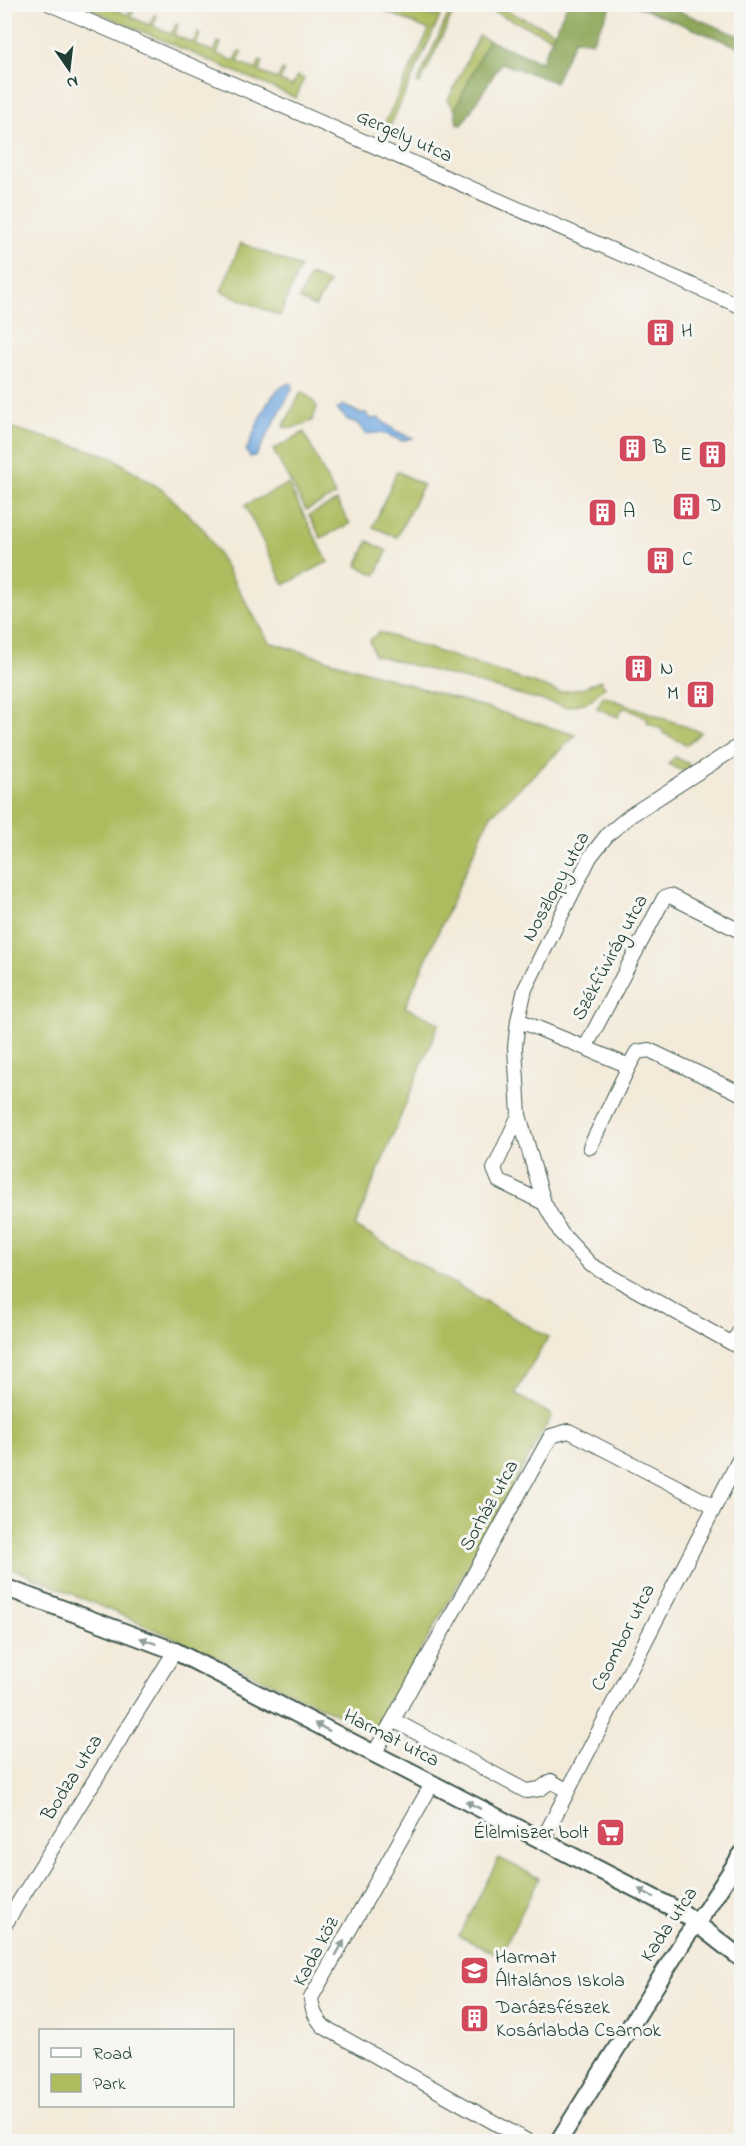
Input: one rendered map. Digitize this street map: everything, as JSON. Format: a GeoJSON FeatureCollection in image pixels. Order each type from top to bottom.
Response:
{"type":"FeatureCollection","features":[{"type":"Feature","properties":{"kind":"street","name":"Gergely utca"},"geometry":{"type":"LineString","coordinates":[[50,4],[741,307]]}},
{"type":"Feature","properties":{"kind":"street","name":"Noszlopy utca"},"geometry":{"type":"LineString","coordinates":[[737,1346],[591,1265],[561,1233],[544,1203],[519,1116],[515,1047],[525,989],[590,857],[608,834],[631,815],[741,744]]}},
{"type":"Feature","properties":{"kind":"street","name":"Székfűvirág utca"},"geometry":{"type":"LineString","coordinates":[[585,1048],[664,898],[670,896],[741,932]]}},
{"type":"Feature","properties":{"kind":"street"},"geometry":{"type":"LineString","coordinates":[[518,1020],[629,1066]]}},
{"type":"Feature","properties":{"kind":"street"},"geometry":{"type":"LineString","coordinates":[[590,1147],[637,1052],[649,1050],[741,1094]]}},
{"type":"Feature","properties":{"kind":"street","name":"Noszlopy utca"},"geometry":{"type":"LineString","coordinates":[[519,1116],[494,1169],[499,1181],[544,1203]]}},
{"type":"Feature","properties":{"kind":"street"},"geometry":{"type":"LineString","coordinates":[[737,1346],[741,1328]]}},
{"type":"Feature","properties":{"kind":"street","name":"Sorház utca"},"geometry":{"type":"LineString","coordinates":[[374,1754],[551,1436],[569,1431],[714,1506]]}},
{"type":"Feature","properties":{"kind":"street","name":"Csombor utca"},"geometry":{"type":"LineString","coordinates":[[543,1839],[741,1455]]}},
{"type":"Feature","properties":{"kind":"street","name":"Harmat utca"},"geometry":{"type":"LineString","coordinates":[[4,1587],[175,1651],[683,1913],[741,1959]]}},
{"type":"Feature","properties":{"kind":"street","name":"Bodza utca"},"geometry":{"type":"LineString","coordinates":[[4,1926],[175,1651]]}},
{"type":"Feature","properties":{"kind":"street"},"geometry":{"type":"LineString","coordinates":[[393,1720],[526,1791],[540,1789],[551,1781],[568,1791]]}},
{"type":"Feature","properties":{"kind":"street","name":"Kada köz"},"geometry":{"type":"LineString","coordinates":[[432,1784],[311,1998],[312,2008],[316,2019],[324,2027],[529,2142]]}},
{"type":"Feature","properties":{"kind":"street","name":"Kada utca"},"geometry":{"type":"LineString","coordinates":[[558,2142],[686,1937],[741,1854]]}},
{"type":"Feature","properties":{"kind":"green space"},"geometry":{"type":"Polygon","coordinates":[[[81,5],[109,5],[128,15],[132,5],[135,7],[131,17],[149,25],[154,15],[157,16],[153,26],[171,34],[176,24],[178,25],[174,35],[193,43],[198,33],[200,34],[196,45],[214,52],[218,42],[221,43],[217,54],[235,61],[239,51],[242,52],[238,62],[256,70],[260,60],[263,61],[259,72],[277,79],[282,70],[284,71],[280,81],[292,86],[297,76],[304,79],[296,98],[81,5]]]}},
{"type":"Feature","properties":{"kind":"green space"},"geometry":{"type":"Polygon","coordinates":[[[371,5],[406,5],[435,17],[439,8],[443,10],[386,135],[380,133],[429,30],[371,5]]]}},
{"type":"Feature","properties":{"kind":"green space"},"geometry":{"type":"Polygon","coordinates":[[[478,5],[493,5],[555,32],[552,38],[478,5]]]}},
{"type":"Feature","properties":{"kind":"green space"},"geometry":{"type":"Polygon","coordinates":[[[567,5],[595,7],[612,5],[592,42],[575,39],[555,82],[501,63],[462,125],[457,124],[455,110],[488,40],[541,62],[567,5]]]}},
{"type":"Feature","properties":{"kind":"green space"},"geometry":{"type":"Polygon","coordinates":[[[634,5],[664,5],[741,37],[741,48],[634,5]]]}},
{"type":"Feature","properties":{"kind":"green space"},"geometry":{"type":"Polygon","coordinates":[[[449,13],[452,15],[420,84],[417,83],[449,13]]]}},
{"type":"Feature","properties":{"kind":"green space"},"geometry":{"type":"Polygon","coordinates":[[[479,36],[488,40],[455,110],[448,100],[479,36]]]}},
{"type":"Feature","properties":{"kind":"green space"},"geometry":{"type":"Polygon","coordinates":[[[241,243],[300,267],[280,316],[221,291],[241,243]]]}},
{"type":"Feature","properties":{"kind":"green space"},"geometry":{"type":"Polygon","coordinates":[[[310,275],[329,283],[315,307],[299,299],[310,275]]]}},
{"type":"Feature","properties":{"kind":"green space"},"geometry":{"type":"Polygon","coordinates":[[[301,392],[312,399],[317,407],[312,421],[292,428],[283,427],[301,392]]]}},
{"type":"Feature","properties":{"kind":"green space"},"geometry":{"type":"Polygon","coordinates":[[[5,426],[110,456],[164,491],[205,531],[269,642],[576,735],[490,816],[405,1007],[439,1023],[355,1227],[548,1337],[515,1394],[552,1415],[376,1732],[172,1637],[5,1565],[5,426]]]}},
{"type":"Feature","properties":{"kind":"green space"},"geometry":{"type":"Polygon","coordinates":[[[304,432],[335,496],[306,510],[273,450],[304,432]]]}},
{"type":"Feature","properties":{"kind":"green space"},"geometry":{"type":"Polygon","coordinates":[[[397,471],[423,485],[397,537],[373,527],[397,471]]]}},
{"type":"Feature","properties":{"kind":"green space"},"geometry":{"type":"Polygon","coordinates":[[[288,484],[328,562],[284,585],[245,505],[288,484]]]}},
{"type":"Feature","properties":{"kind":"green space"},"geometry":{"type":"Polygon","coordinates":[[[337,501],[350,524],[321,538],[309,515],[337,501]]]}},
{"type":"Feature","properties":{"kind":"green space"},"geometry":{"type":"Polygon","coordinates":[[[368,541],[387,551],[376,575],[357,566],[368,541]]]}},
{"type":"Feature","properties":{"kind":"green space"},"geometry":{"type":"Polygon","coordinates":[[[379,632],[560,692],[583,688],[600,680],[605,687],[588,702],[566,707],[374,655],[370,640],[379,632]]]}},
{"type":"Feature","properties":{"kind":"green space"},"geometry":{"type":"Polygon","coordinates":[[[603,696],[701,732],[687,745],[663,733],[663,730],[647,723],[648,719],[626,708],[622,709],[618,717],[597,708],[603,696]]]}},
{"type":"Feature","properties":{"kind":"green space"},"geometry":{"type":"Polygon","coordinates":[[[675,757],[689,764],[689,770],[683,771],[668,764],[675,757]]]}},
{"type":"Feature","properties":{"kind":"green space"},"geometry":{"type":"Polygon","coordinates":[[[499,1858],[539,1878],[500,1956],[459,1936],[499,1858]]]}},
{"type":"Feature","properties":{"kind":"water"},"geometry":{"type":"Polygon","coordinates":[[[289,383],[292,384],[292,389],[256,456],[250,457],[246,451],[263,412],[274,395],[289,383]]]}},
{"type":"Feature","properties":{"kind":"water"},"geometry":{"type":"Polygon","coordinates":[[[343,405],[359,413],[366,413],[371,419],[378,418],[396,431],[413,438],[401,441],[384,434],[366,434],[357,423],[348,420],[337,409],[343,405]]]}},
{"type":"Feature","properties":{"kind":"place","name":"H"},"geometry":{"type":"Point","coordinates":[660,332]}},
{"type":"Feature","properties":{"kind":"place","name":"B"},"geometry":{"type":"Point","coordinates":[632,448]}},
{"type":"Feature","properties":{"kind":"place","name":"E"},"geometry":{"type":"Point","coordinates":[713,455]}},
{"type":"Feature","properties":{"kind":"place","name":"D"},"geometry":{"type":"Point","coordinates":[686,506]}},
{"type":"Feature","properties":{"kind":"place","name":"A"},"geometry":{"type":"Point","coordinates":[602,512]}},
{"type":"Feature","properties":{"kind":"place","name":"C"},"geometry":{"type":"Point","coordinates":[661,560]}},
{"type":"Feature","properties":{"kind":"place","name":"N"},"geometry":{"type":"Point","coordinates":[639,669]}},
{"type":"Feature","properties":{"kind":"place","name":"M"},"geometry":{"type":"Point","coordinates":[700,694]}},
{"type":"Feature","properties":{"kind":"place","name":"Élelmiszer bolt"},"geometry":{"type":"Point","coordinates":[610,1833]}},
{"type":"Feature","properties":{"kind":"place","name":"Harmat Általános Iskola"},"geometry":{"type":"Point","coordinates":[474,1970]}},
{"type":"Feature","properties":{"kind":"place","name":"Darázsfészek Kosárlabda Csarnok"},"geometry":{"type":"Point","coordinates":[475,2019]}}]}
